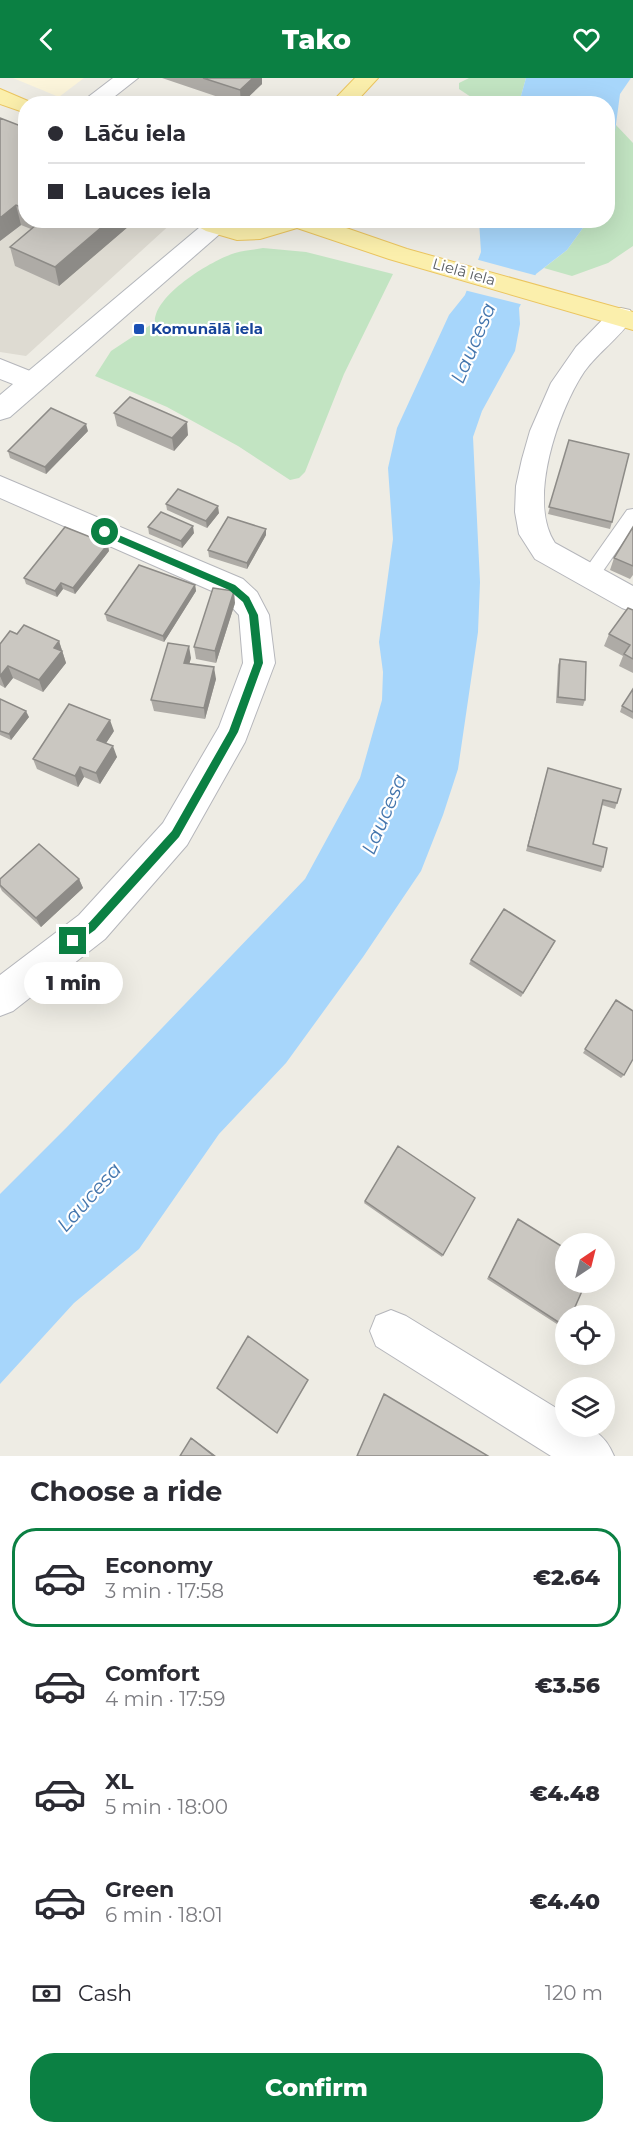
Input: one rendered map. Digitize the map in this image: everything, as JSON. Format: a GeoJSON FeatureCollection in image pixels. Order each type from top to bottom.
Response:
{"type":"FeatureCollection","features":[{"type":"Feature","properties":{"kind":"main road"},"geometry":{"type":"LineString","coordinates":[[349,96],[367,78]]}},
{"type":"Feature","properties":{"kind":"main road"},"geometry":{"type":"LineString","coordinates":[[0,96],[18,104]]}},
{"type":"Feature","properties":{"kind":"main road"},"geometry":{"type":"LineString","coordinates":[[219,228],[248,234],[278,228]]}},
{"type":"Feature","properties":{"kind":"main road","name":"Lielā iela"},"geometry":{"type":"LineString","coordinates":[[321,228],[422,260],[627,319]]}},
{"type":"Feature","properties":{"kind":"street"},"geometry":{"type":"LineString","coordinates":[[101,96],[127,78]]}},
{"type":"Feature","properties":{"kind":"street"},"geometry":{"type":"LineString","coordinates":[[0,410],[204,228]]}},
{"type":"Feature","properties":{"kind":"street"},"geometry":{"type":"LineString","coordinates":[[627,319],[588,349],[567,377],[542,440],[530,486],[528,506],[533,529],[544,550],[633,600]]}},
{"type":"Feature","properties":{"kind":"street"},"geometry":{"type":"LineString","coordinates":[[0,368],[31,382]]}},
{"type":"Feature","properties":{"kind":"street"},"geometry":{"type":"LineString","coordinates":[[0,486],[232,587],[246,600],[254,615],[259,663],[234,732],[175,834],[92,927],[0,998]]}},
{"type":"Feature","properties":{"kind":"street"},"geometry":{"type":"LineString","coordinates":[[391,1331],[592,1456]]}},
{"type":"Feature","properties":{"kind":"lane"},"geometry":{"type":"LineString","coordinates":[[590,576],[633,514]]}},
{"type":"Feature","properties":{"kind":"shaded area"},"geometry":{"type":"Polygon","coordinates":[[[13,78],[84,78],[60,96],[13,78]]]}},
{"type":"Feature","properties":{"kind":"shaded area"},"geometry":{"type":"Polygon","coordinates":[[[0,122],[18,190],[18,228],[166,228],[26,356],[0,352],[0,122]]]}},
{"type":"Feature","properties":{"kind":"green space"},"geometry":{"type":"Polygon","coordinates":[[[469,78],[526,78],[521,96],[470,96],[459,89],[459,83],[469,78]]]}},
{"type":"Feature","properties":{"kind":"green space"},"geometry":{"type":"Polygon","coordinates":[[[616,125],[633,143],[633,246],[608,263],[572,276],[544,268],[567,250],[583,228],[615,228],[616,125]]]}},
{"type":"Feature","properties":{"kind":"green space"},"geometry":{"type":"Polygon","coordinates":[[[263,248],[306,252],[393,274],[344,374],[305,472],[299,478],[290,480],[238,446],[167,407],[95,376],[111,351],[155,322],[157,312],[164,301],[186,280],[225,257],[238,252],[263,248]]]}},
{"type":"Feature","properties":{"kind":"water"},"geometry":{"type":"Polygon","coordinates":[[[526,78],[631,78],[620,94],[615,132],[615,96],[521,96],[526,78]]]}},
{"type":"Feature","properties":{"kind":"water","name":"Laucesa"},"geometry":{"type":"Polygon","coordinates":[[[479,228],[583,228],[567,250],[536,274],[519,308],[520,324],[515,351],[482,411],[473,437],[480,582],[478,632],[458,769],[421,871],[363,957],[286,1063],[219,1134],[139,1249],[74,1303],[0,1384],[0,1194],[305,879],[360,778],[382,700],[383,672],[379,642],[393,539],[388,468],[397,428],[449,315],[465,295],[481,252],[479,228]]]}},
{"type":"Feature","properties":{"kind":"pier"},"geometry":{"type":"Polygon","coordinates":[[[475,259],[538,276],[524,305],[464,290],[475,259]]]}},
{"type":"Feature","properties":{"kind":"building"},"geometry":{"type":"Polygon","coordinates":[[[203,78],[253,78],[240,90],[203,78]]]}},
{"type":"Feature","properties":{"kind":"building"},"geometry":{"type":"Polygon","coordinates":[[[0,118],[18,125],[18,206],[0,218],[0,118]]]}},
{"type":"Feature","properties":{"kind":"building"},"geometry":{"type":"Polygon","coordinates":[[[33,228],[101,228],[55,267],[10,247],[33,228]]]}},
{"type":"Feature","properties":{"kind":"building"},"geometry":{"type":"Polygon","coordinates":[[[130,397],[187,422],[172,438],[114,413],[130,397]]]}},
{"type":"Feature","properties":{"kind":"building"},"geometry":{"type":"Polygon","coordinates":[[[51,408],[86,424],[45,467],[8,451],[51,408]]]}},
{"type":"Feature","properties":{"kind":"building"},"geometry":{"type":"Polygon","coordinates":[[[569,440],[629,454],[612,522],[549,507],[569,440]]]}},
{"type":"Feature","properties":{"kind":"building"},"geometry":{"type":"Polygon","coordinates":[[[178,489],[218,506],[206,521],[166,504],[178,489]]]}},
{"type":"Feature","properties":{"kind":"building"},"geometry":{"type":"Polygon","coordinates":[[[161,512],[193,526],[181,541],[148,527],[161,512]]]}},
{"type":"Feature","properties":{"kind":"building"},"geometry":{"type":"Polygon","coordinates":[[[228,517],[266,529],[247,563],[208,550],[228,517]]]}},
{"type":"Feature","properties":{"kind":"building"},"geometry":{"type":"Polygon","coordinates":[[[65,527],[108,544],[73,588],[61,583],[55,591],[24,578],[65,527]]]}},
{"type":"Feature","properties":{"kind":"building"},"geometry":{"type":"Polygon","coordinates":[[[633,527],[633,566],[614,558],[633,527]]]}},
{"type":"Feature","properties":{"kind":"building"},"geometry":{"type":"Polygon","coordinates":[[[139,565],[195,585],[163,636],[105,614],[139,565]]]}},
{"type":"Feature","properties":{"kind":"building"},"geometry":{"type":"Polygon","coordinates":[[[213,588],[234,591],[215,651],[194,647],[213,588]]]}},
{"type":"Feature","properties":{"kind":"building"},"geometry":{"type":"Polygon","coordinates":[[[628,608],[633,610],[633,659],[624,654],[630,645],[609,634],[628,608]]]}},
{"type":"Feature","properties":{"kind":"building"},"geometry":{"type":"Polygon","coordinates":[[[24,625],[59,641],[54,648],[62,651],[39,680],[8,666],[0,676],[0,644],[10,631],[17,634],[24,625]]]}},
{"type":"Feature","properties":{"kind":"building"},"geometry":{"type":"Polygon","coordinates":[[[168,643],[189,646],[184,663],[214,667],[204,708],[151,700],[168,643]]]}},
{"type":"Feature","properties":{"kind":"building"},"geometry":{"type":"Polygon","coordinates":[[[560,659],[586,662],[585,700],[558,697],[560,659]]]}},
{"type":"Feature","properties":{"kind":"building"},"geometry":{"type":"Polygon","coordinates":[[[633,689],[633,712],[622,706],[633,689]]]}},
{"type":"Feature","properties":{"kind":"building"},"geometry":{"type":"Polygon","coordinates":[[[0,699],[26,711],[9,734],[0,731],[0,699]]]}},
{"type":"Feature","properties":{"kind":"building"},"geometry":{"type":"Polygon","coordinates":[[[69,704],[110,720],[97,740],[113,746],[96,773],[80,767],[75,776],[33,759],[69,704]]]}},
{"type":"Feature","properties":{"kind":"building"},"geometry":{"type":"Polygon","coordinates":[[[548,768],[621,789],[617,803],[603,800],[593,844],[607,848],[603,867],[528,846],[548,768]]]}},
{"type":"Feature","properties":{"kind":"building"},"geometry":{"type":"Polygon","coordinates":[[[39,844],[79,879],[36,918],[0,885],[0,879],[39,844]]]}},
{"type":"Feature","properties":{"kind":"building"},"geometry":{"type":"Polygon","coordinates":[[[504,909],[555,941],[523,993],[471,960],[504,909]]]}},
{"type":"Feature","properties":{"kind":"building"},"geometry":{"type":"Polygon","coordinates":[[[616,1000],[633,1011],[633,1059],[624,1075],[585,1049],[616,1000]]]}},
{"type":"Feature","properties":{"kind":"building"},"geometry":{"type":"Polygon","coordinates":[[[398,1146],[475,1198],[443,1255],[365,1201],[398,1146]]]}},
{"type":"Feature","properties":{"kind":"building"},"geometry":{"type":"Polygon","coordinates":[[[518,1219],[555,1242],[555,1293],[581,1293],[576,1305],[555,1305],[555,1320],[489,1277],[518,1219]]]}},
{"type":"Feature","properties":{"kind":"building"},"geometry":{"type":"Polygon","coordinates":[[[248,1336],[308,1380],[277,1433],[217,1388],[248,1336]]]}},
{"type":"Feature","properties":{"kind":"building"},"geometry":{"type":"Polygon","coordinates":[[[384,1394],[488,1456],[357,1456],[384,1394]]]}},
{"type":"Feature","properties":{"kind":"building"},"geometry":{"type":"Polygon","coordinates":[[[191,1438],[214,1456],[180,1456],[191,1438]]]}},
{"type":"Feature","properties":{"kind":"place","name":"Komunālā iela"},"geometry":{"type":"Point","coordinates":[139,329]}},
{"type":"Feature","properties":{"kind":"route"},"geometry":{"type":"LineString","coordinates":[[73,941],[92,927],[175,834],[234,732],[259,663],[254,615],[246,600],[232,587],[105,532]]}}]}
